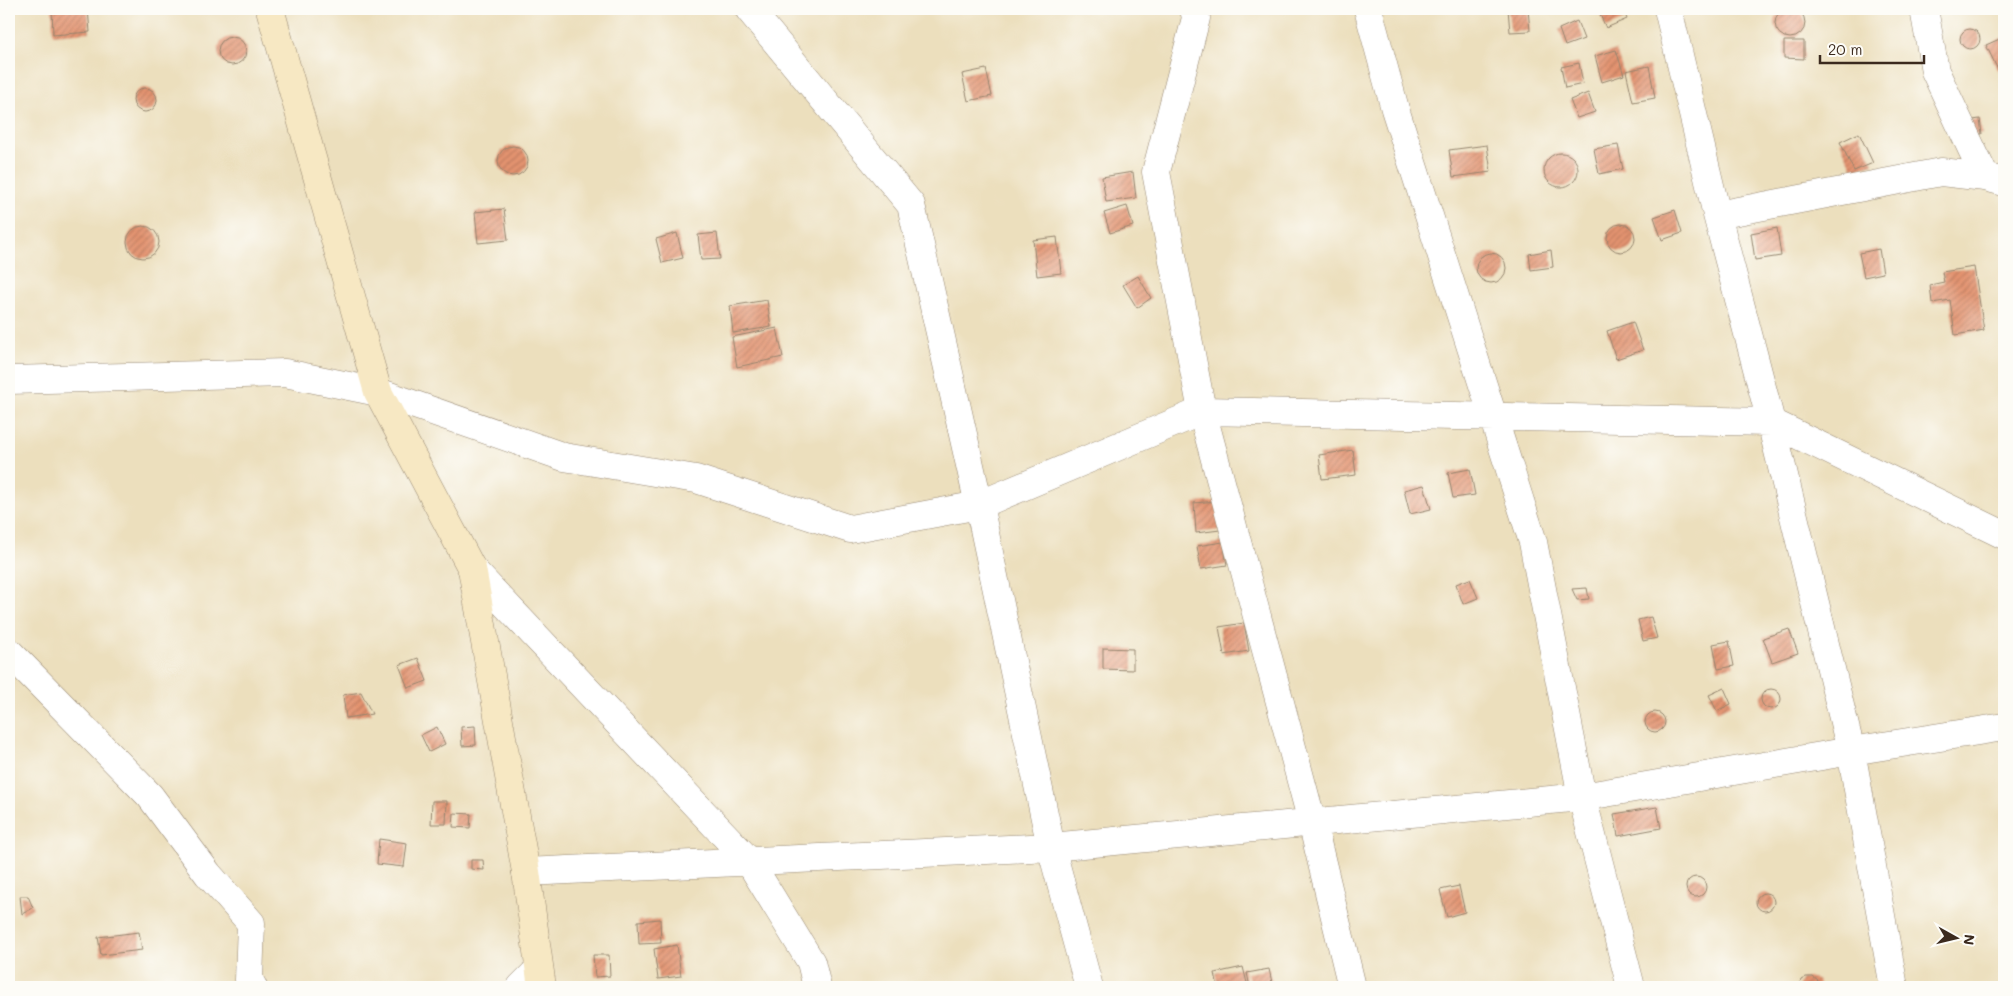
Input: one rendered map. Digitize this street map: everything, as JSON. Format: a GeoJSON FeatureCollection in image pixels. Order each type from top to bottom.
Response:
{"type":"FeatureCollection","features":[{"type":"Feature","properties":{"kind":"main road"},"geometry":{"type":"LineString","coordinates":[[270,9],[378,392],[472,569],[526,872],[534,981]]}},
{"type":"Feature","properties":{"kind":"street"},"geometry":{"type":"LineString","coordinates":[[749,9],[911,205],[979,505],[1051,847],[1089,987]]}},
{"type":"Feature","properties":{"kind":"street"},"geometry":{"type":"LineString","coordinates":[[1194,9],[1196,18],[1156,172],[1202,411],[1312,822],[1352,987]]}},
{"type":"Feature","properties":{"kind":"street"},"geometry":{"type":"LineString","coordinates":[[1368,9],[1395,109],[1533,542],[1582,797],[1631,987]]}},
{"type":"Feature","properties":{"kind":"street"},"geometry":{"type":"LineString","coordinates":[[1668,9],[1717,215],[1771,422],[1851,751],[1894,987]]}},
{"type":"Feature","properties":{"kind":"street"},"geometry":{"type":"LineString","coordinates":[[1924,9],[1935,71],[1994,179]]}},
{"type":"Feature","properties":{"kind":"street"},"geometry":{"type":"LineString","coordinates":[[1717,215],[1941,172],[1994,179]]}},
{"type":"Feature","properties":{"kind":"street"},"geometry":{"type":"LineString","coordinates":[[9,380],[285,373],[378,392],[564,457],[696,479],[850,529],[979,505],[1202,411],[1771,422],[2004,535]]}},
{"type":"Feature","properties":{"kind":"street"},"geometry":{"type":"LineString","coordinates":[[472,569],[749,861],[811,962],[817,987]]}},
{"type":"Feature","properties":{"kind":"street"},"geometry":{"type":"LineString","coordinates":[[9,652],[150,796],[208,874],[250,923],[249,980],[253,987]]}},
{"type":"Feature","properties":{"kind":"street"},"geometry":{"type":"LineString","coordinates":[[526,872],[1051,847],[1582,797],[2004,727]]}},
{"type":"Feature","properties":{"kind":"building"},"geometry":{"type":"Polygon","coordinates":[[[1790,8],[1801,12],[1805,23],[1801,34],[1790,38],[1779,34],[1775,23],[1779,12],[1790,8]]]}},
{"type":"Feature","properties":{"kind":"building"},"geometry":{"type":"Polygon","coordinates":[[[52,9],[88,9],[90,32],[53,35],[52,9]]]}},
{"type":"Feature","properties":{"kind":"building"},"geometry":{"type":"Polygon","coordinates":[[[1508,9],[1528,9],[1530,31],[1510,32],[1508,9]]]}},
{"type":"Feature","properties":{"kind":"building"},"geometry":{"type":"Polygon","coordinates":[[[1548,9],[1564,9],[1551,15],[1548,9]]]}},
{"type":"Feature","properties":{"kind":"building"},"geometry":{"type":"Polygon","coordinates":[[[1605,9],[1623,9],[1627,19],[1606,28],[1599,12],[1605,9]]]}},
{"type":"Feature","properties":{"kind":"building"},"geometry":{"type":"Polygon","coordinates":[[[1577,21],[1584,39],[1565,46],[1559,29],[1577,21]]]}},
{"type":"Feature","properties":{"kind":"building"},"geometry":{"type":"Polygon","coordinates":[[[1966,29],[1974,29],[1980,35],[1980,43],[1974,49],[1966,49],[1960,43],[1960,35],[1966,29]]]}},
{"type":"Feature","properties":{"kind":"building"},"geometry":{"type":"Polygon","coordinates":[[[232,37],[242,41],[246,51],[242,61],[232,65],[222,61],[218,51],[222,41],[232,37]]]}},
{"type":"Feature","properties":{"kind":"building"},"geometry":{"type":"Polygon","coordinates":[[[2004,37],[2004,67],[1998,70],[1986,45],[2004,37]]]}},
{"type":"Feature","properties":{"kind":"building"},"geometry":{"type":"Polygon","coordinates":[[[1784,41],[1804,41],[1804,59],[1784,58],[1784,41]]]}},
{"type":"Feature","properties":{"kind":"building"},"geometry":{"type":"Polygon","coordinates":[[[1616,50],[1624,75],[1602,82],[1595,56],[1616,50]]]}},
{"type":"Feature","properties":{"kind":"building"},"geometry":{"type":"Polygon","coordinates":[[[1579,63],[1583,84],[1565,88],[1561,67],[1579,63]]]}},
{"type":"Feature","properties":{"kind":"building"},"geometry":{"type":"Polygon","coordinates":[[[1649,66],[1655,98],[1633,102],[1626,71],[1649,66]]]}},
{"type":"Feature","properties":{"kind":"building"},"geometry":{"type":"Polygon","coordinates":[[[986,69],[992,96],[968,101],[962,74],[986,69]]]}},
{"type":"Feature","properties":{"kind":"building"},"geometry":{"type":"Polygon","coordinates":[[[145,88],[154,91],[157,100],[154,109],[145,112],[136,109],[133,100],[136,91],[145,88]]]}},
{"type":"Feature","properties":{"kind":"building"},"geometry":{"type":"Polygon","coordinates":[[[1588,93],[1595,112],[1577,118],[1570,100],[1588,93]]]}},
{"type":"Feature","properties":{"kind":"building"},"geometry":{"type":"Polygon","coordinates":[[[1980,119],[1982,134],[1967,136],[1965,121],[1980,119]]]}},
{"type":"Feature","properties":{"kind":"building"},"geometry":{"type":"Polygon","coordinates":[[[1859,133],[1873,163],[1854,171],[1840,142],[1859,133]]]}},
{"type":"Feature","properties":{"kind":"building"},"geometry":{"type":"Polygon","coordinates":[[[1487,145],[1491,172],[1453,177],[1449,150],[1487,145]]]}},
{"type":"Feature","properties":{"kind":"building"},"geometry":{"type":"Polygon","coordinates":[[[1618,145],[1623,169],[1599,174],[1594,149],[1618,145]]]}},
{"type":"Feature","properties":{"kind":"building"},"geometry":{"type":"Polygon","coordinates":[[[513,146],[524,150],[528,161],[524,172],[513,176],[502,172],[498,161],[502,150],[513,146]]]}},
{"type":"Feature","properties":{"kind":"building"},"geometry":{"type":"Polygon","coordinates":[[[1561,153],[1568,154],[1573,158],[1577,163],[1577,177],[1573,182],[1568,186],[1561,187],[1554,186],[1549,182],[1545,177],[1544,170],[1545,163],[1549,158],[1554,154],[1561,153]]]}},
{"type":"Feature","properties":{"kind":"building"},"geometry":{"type":"Polygon","coordinates":[[[1133,172],[1136,198],[1106,202],[1102,177],[1133,172]]]}},
{"type":"Feature","properties":{"kind":"building"},"geometry":{"type":"Polygon","coordinates":[[[1127,206],[1133,226],[1110,233],[1104,213],[1127,206]]]}},
{"type":"Feature","properties":{"kind":"building"},"geometry":{"type":"Polygon","coordinates":[[[504,209],[508,240],[478,243],[475,212],[504,209]]]}},
{"type":"Feature","properties":{"kind":"building"},"geometry":{"type":"Polygon","coordinates":[[[1675,210],[1682,233],[1662,240],[1654,217],[1675,210]]]}},
{"type":"Feature","properties":{"kind":"building"},"geometry":{"type":"Polygon","coordinates":[[[1621,224],[1631,228],[1635,238],[1631,248],[1621,252],[1611,248],[1607,238],[1611,228],[1621,224]]]}},
{"type":"Feature","properties":{"kind":"building"},"geometry":{"type":"Polygon","coordinates":[[[143,226],[154,231],[159,242],[154,253],[143,258],[132,253],[127,242],[132,231],[143,226]]]}},
{"type":"Feature","properties":{"kind":"building"},"geometry":{"type":"Polygon","coordinates":[[[1777,228],[1781,256],[1755,260],[1751,233],[1777,228]]]}},
{"type":"Feature","properties":{"kind":"building"},"geometry":{"type":"Polygon","coordinates":[[[677,233],[683,258],[662,263],[656,239],[677,233]]]}},
{"type":"Feature","properties":{"kind":"building"},"geometry":{"type":"Polygon","coordinates":[[[717,233],[720,259],[701,260],[698,235],[717,233]]]}},
{"type":"Feature","properties":{"kind":"building"},"geometry":{"type":"Polygon","coordinates":[[[1057,237],[1061,273],[1037,276],[1033,240],[1057,237]]]}},
{"type":"Feature","properties":{"kind":"building"},"geometry":{"type":"Polygon","coordinates":[[[1879,249],[1883,273],[1864,277],[1859,253],[1879,249]]]}},
{"type":"Feature","properties":{"kind":"building"},"geometry":{"type":"Polygon","coordinates":[[[1551,250],[1553,267],[1531,270],[1529,254],[1551,250]]]}},
{"type":"Feature","properties":{"kind":"building"},"geometry":{"type":"Polygon","coordinates":[[[1491,253],[1502,257],[1506,268],[1502,279],[1491,283],[1480,279],[1476,268],[1480,257],[1491,253]]]}},
{"type":"Feature","properties":{"kind":"building"},"geometry":{"type":"Polygon","coordinates":[[[1974,267],[1984,330],[1955,335],[1950,300],[1932,303],[1930,285],[1944,282],[1942,272],[1974,267]]]}},
{"type":"Feature","properties":{"kind":"building"},"geometry":{"type":"Polygon","coordinates":[[[1138,276],[1151,298],[1137,308],[1123,285],[1138,276]]]}},
{"type":"Feature","properties":{"kind":"building"},"geometry":{"type":"Polygon","coordinates":[[[767,300],[771,327],[733,333],[730,306],[767,300]]]}},
{"type":"Feature","properties":{"kind":"building"},"geometry":{"type":"Polygon","coordinates":[[[1633,322],[1643,350],[1616,359],[1607,331],[1633,322]]]}},
{"type":"Feature","properties":{"kind":"building"},"geometry":{"type":"Polygon","coordinates":[[[777,328],[783,357],[737,367],[732,337],[777,328]]]}},
{"type":"Feature","properties":{"kind":"building"},"geometry":{"type":"Polygon","coordinates":[[[1353,450],[1356,475],[1322,479],[1319,455],[1353,450]]]}},
{"type":"Feature","properties":{"kind":"building"},"geometry":{"type":"Polygon","coordinates":[[[1470,469],[1475,495],[1453,498],[1448,473],[1470,469]]]}},
{"type":"Feature","properties":{"kind":"building"},"geometry":{"type":"Polygon","coordinates":[[[1424,485],[1431,509],[1410,514],[1404,490],[1424,485]]]}},
{"type":"Feature","properties":{"kind":"building"},"geometry":{"type":"Polygon","coordinates":[[[1217,501],[1220,530],[1196,533],[1194,503],[1217,501]]]}},
{"type":"Feature","properties":{"kind":"building"},"geometry":{"type":"Polygon","coordinates":[[[1223,542],[1227,565],[1201,569],[1197,546],[1223,542]]]}},
{"type":"Feature","properties":{"kind":"building"},"geometry":{"type":"Polygon","coordinates":[[[1470,579],[1478,598],[1463,604],[1456,584],[1470,579]]]}},
{"type":"Feature","properties":{"kind":"building"},"geometry":{"type":"Polygon","coordinates":[[[1587,588],[1589,599],[1577,600],[1572,589],[1587,588]]]}},
{"type":"Feature","properties":{"kind":"building"},"geometry":{"type":"Polygon","coordinates":[[[1651,617],[1657,638],[1643,641],[1638,620],[1651,617]]]}},
{"type":"Feature","properties":{"kind":"building"},"geometry":{"type":"Polygon","coordinates":[[[1244,623],[1249,651],[1224,655],[1219,627],[1244,623]]]}},
{"type":"Feature","properties":{"kind":"building"},"geometry":{"type":"Polygon","coordinates":[[[1789,629],[1798,653],[1772,662],[1763,638],[1789,629]]]}},
{"type":"Feature","properties":{"kind":"building"},"geometry":{"type":"Polygon","coordinates":[[[1729,641],[1734,666],[1718,669],[1713,644],[1729,641]]]}},
{"type":"Feature","properties":{"kind":"building"},"geometry":{"type":"Polygon","coordinates":[[[1103,648],[1133,649],[1133,670],[1103,669],[1103,648]]]}},
{"type":"Feature","properties":{"kind":"building"},"geometry":{"type":"Polygon","coordinates":[[[418,658],[427,681],[408,688],[399,665],[418,658]]]}},
{"type":"Feature","properties":{"kind":"building"},"geometry":{"type":"Polygon","coordinates":[[[1724,688],[1731,704],[1717,711],[1709,695],[1724,688]]]}},
{"type":"Feature","properties":{"kind":"building"},"geometry":{"type":"Polygon","coordinates":[[[1771,689],[1778,692],[1781,699],[1778,706],[1771,709],[1764,706],[1761,699],[1764,692],[1771,689]]]}},
{"type":"Feature","properties":{"kind":"building"},"geometry":{"type":"Polygon","coordinates":[[[361,692],[372,714],[346,718],[343,695],[361,692]]]}},
{"type":"Feature","properties":{"kind":"building"},"geometry":{"type":"Polygon","coordinates":[[[1655,712],[1662,715],[1665,722],[1662,729],[1655,732],[1648,729],[1645,722],[1648,715],[1655,712]]]}},
{"type":"Feature","properties":{"kind":"building"},"geometry":{"type":"Polygon","coordinates":[[[475,726],[476,745],[462,746],[461,727],[475,726]]]}},
{"type":"Feature","properties":{"kind":"building"},"geometry":{"type":"Polygon","coordinates":[[[437,727],[445,744],[429,752],[421,735],[437,727]]]}},
{"type":"Feature","properties":{"kind":"building"},"geometry":{"type":"Polygon","coordinates":[[[432,801],[447,801],[446,824],[431,824],[432,801]]]}},
{"type":"Feature","properties":{"kind":"building"},"geometry":{"type":"Polygon","coordinates":[[[1657,807],[1661,828],[1618,836],[1614,814],[1657,807]]]}},
{"type":"Feature","properties":{"kind":"building"},"geometry":{"type":"Polygon","coordinates":[[[454,813],[471,814],[470,828],[453,827],[454,813]]]}},
{"type":"Feature","properties":{"kind":"building"},"geometry":{"type":"Polygon","coordinates":[[[379,839],[407,843],[404,867],[377,864],[379,839]]]}},
{"type":"Feature","properties":{"kind":"building"},"geometry":{"type":"Polygon","coordinates":[[[471,860],[483,860],[484,870],[471,869],[471,860]]]}},
{"type":"Feature","properties":{"kind":"building"},"geometry":{"type":"Polygon","coordinates":[[[1696,877],[1703,880],[1706,887],[1703,894],[1696,897],[1689,894],[1686,887],[1689,880],[1696,877]]]}},
{"type":"Feature","properties":{"kind":"building"},"geometry":{"type":"Polygon","coordinates":[[[1459,886],[1465,912],[1447,917],[1440,890],[1459,886]]]}},
{"type":"Feature","properties":{"kind":"building"},"geometry":{"type":"Polygon","coordinates":[[[1765,893],[1771,896],[1774,902],[1771,908],[1765,911],[1759,908],[1756,902],[1759,896],[1765,893]]]}},
{"type":"Feature","properties":{"kind":"building"},"geometry":{"type":"Polygon","coordinates":[[[20,896],[28,896],[33,908],[22,914],[20,896]]]}},
{"type":"Feature","properties":{"kind":"building"},"geometry":{"type":"Polygon","coordinates":[[[660,919],[661,943],[639,944],[638,921],[660,919]]]}},
{"type":"Feature","properties":{"kind":"building"},"geometry":{"type":"Polygon","coordinates":[[[139,932],[142,950],[101,955],[98,937],[139,932]]]}},
{"type":"Feature","properties":{"kind":"building"},"geometry":{"type":"Polygon","coordinates":[[[677,945],[681,976],[658,979],[654,949],[677,945]]]}},
{"type":"Feature","properties":{"kind":"building"},"geometry":{"type":"Polygon","coordinates":[[[593,955],[609,955],[610,976],[595,977],[593,955]]]}},
{"type":"Feature","properties":{"kind":"building"},"geometry":{"type":"Polygon","coordinates":[[[1243,967],[1248,987],[1218,987],[1215,973],[1243,967]]]}},
{"type":"Feature","properties":{"kind":"building"},"geometry":{"type":"Polygon","coordinates":[[[1269,969],[1273,987],[1250,987],[1247,973],[1269,969]]]}},
{"type":"Feature","properties":{"kind":"building"},"geometry":{"type":"Polygon","coordinates":[[[1806,977],[1813,977],[1818,981],[1820,987],[1798,987],[1801,980],[1806,977]]]}}]}
